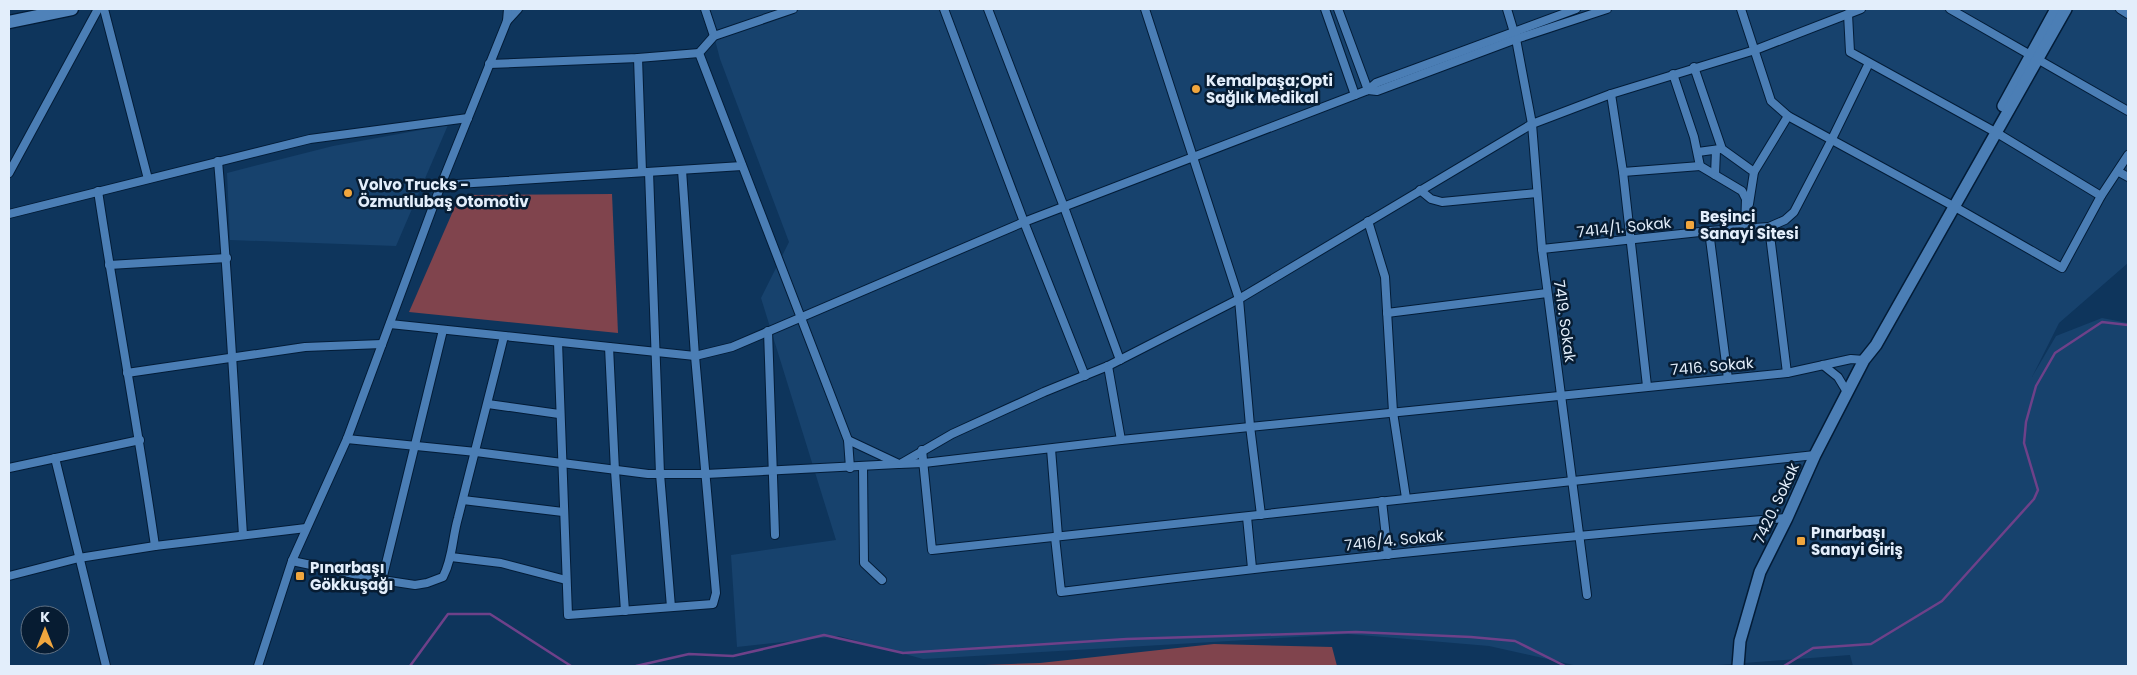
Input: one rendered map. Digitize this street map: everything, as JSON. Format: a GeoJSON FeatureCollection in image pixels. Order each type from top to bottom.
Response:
{"type":"FeatureCollection","features":[{"type":"Feature","properties":{"kind":"main road"},"geometry":{"type":"LineString","coordinates":[[9,22],[72,9]]}},
{"type":"Feature","properties":{"kind":"street"},"geometry":{"type":"LineString","coordinates":[[9,173],[98,9]]}},
{"type":"Feature","properties":{"kind":"street"},"geometry":{"type":"LineString","coordinates":[[104,9],[148,179]]}},
{"type":"Feature","properties":{"kind":"street"},"geometry":{"type":"LineString","coordinates":[[258,666],[292,561],[347,439],[441,185],[507,21],[508,9]]}},
{"type":"Feature","properties":{"kind":"street"},"geometry":{"type":"LineString","coordinates":[[507,21],[518,9]]}},
{"type":"Feature","properties":{"kind":"street"},"geometry":{"type":"LineString","coordinates":[[705,9],[714,36]]}},
{"type":"Feature","properties":{"kind":"street"},"geometry":{"type":"LineString","coordinates":[[489,64],[638,58],[699,53],[714,36],[794,9]]}},
{"type":"Feature","properties":{"kind":"street"},"geometry":{"type":"LineString","coordinates":[[944,9],[1024,222],[1085,376]]}},
{"type":"Feature","properties":{"kind":"street"},"geometry":{"type":"LineString","coordinates":[[988,9],[1120,360]]}},
{"type":"Feature","properties":{"kind":"street"},"geometry":{"type":"LineString","coordinates":[[1145,9],[1239,299],[1250,426],[1261,515]]}},
{"type":"Feature","properties":{"kind":"street"},"geometry":{"type":"LineString","coordinates":[[1325,9],[1355,94]]}},
{"type":"Feature","properties":{"kind":"street"},"geometry":{"type":"LineString","coordinates":[[1338,9],[1368,90]]}},
{"type":"Feature","properties":{"kind":"street","name":"7419. Sokak"},"geometry":{"type":"LineString","coordinates":[[1507,9],[1515,35],[1532,124],[1547,293],[1573,482],[1586,595]]}},
{"type":"Feature","properties":{"kind":"street"},"geometry":{"type":"LineString","coordinates":[[1515,35],[1576,9]]}},
{"type":"Feature","properties":{"kind":"street"},"geometry":{"type":"LineString","coordinates":[[390,324],[695,356],[732,347],[1024,222],[1368,90],[1376,83],[1515,35],[1607,9]]}},
{"type":"Feature","properties":{"kind":"street"},"geometry":{"type":"LineString","coordinates":[[1741,9],[1772,101],[1788,116],[1952,205],[2062,268],[2101,196],[2119,172],[2128,155]]}},
{"type":"Feature","properties":{"kind":"street"},"geometry":{"type":"LineString","coordinates":[[848,440],[900,464],[922,450],[1044,392],[1108,366],[1239,299],[1532,124],[1611,94],[1694,67],[1755,50],[1860,9]]}},
{"type":"Feature","properties":{"kind":"street"},"geometry":{"type":"LineString","coordinates":[[1950,9],[2128,111]]}},
{"type":"Feature","properties":{"kind":"street"},"geometry":{"type":"LineString","coordinates":[[2034,57],[2056,9]]}},
{"type":"Feature","properties":{"kind":"street"},"geometry":{"type":"LineString","coordinates":[[2034,57],[2066,9]]}},
{"type":"Feature","properties":{"kind":"street"},"geometry":{"type":"LineString","coordinates":[[2120,9],[2128,14]]}},
{"type":"Feature","properties":{"kind":"street"},"geometry":{"type":"LineString","coordinates":[[1848,14],[1850,52],[1994,131],[2101,196]]}},
{"type":"Feature","properties":{"kind":"street"},"geometry":{"type":"LineString","coordinates":[[699,53],[848,440],[850,468]]}},
{"type":"Feature","properties":{"kind":"street","name":"7420. Sokak"},"geometry":{"type":"LineString","coordinates":[[1738,666],[1740,641],[1760,572],[1815,455],[1864,360],[1870,340],[1952,205],[2034,57]]}},
{"type":"Feature","properties":{"kind":"street"},"geometry":{"type":"LineString","coordinates":[[638,58],[660,474],[671,607]]}},
{"type":"Feature","properties":{"kind":"street"},"geometry":{"type":"LineString","coordinates":[[1787,373],[1769,227],[1785,220],[1794,212],[1869,62]]}},
{"type":"Feature","properties":{"kind":"street"},"geometry":{"type":"LineString","coordinates":[[1694,67],[1719,149],[1715,175]]}},
{"type":"Feature","properties":{"kind":"street"},"geometry":{"type":"LineString","coordinates":[[1672,74],[1698,152],[1700,166]]}},
{"type":"Feature","properties":{"kind":"street"},"geometry":{"type":"LineString","coordinates":[[1611,94],[1623,172],[1647,386]]}},
{"type":"Feature","properties":{"kind":"street"},"geometry":{"type":"LineString","coordinates":[[1746,228],[1754,172],[1788,116]]}},
{"type":"Feature","properties":{"kind":"street"},"geometry":{"type":"LineString","coordinates":[[9,214],[310,139],[468,118]]}},
{"type":"Feature","properties":{"kind":"street"},"geometry":{"type":"LineString","coordinates":[[1698,152],[1719,149],[1754,172]]}},
{"type":"Feature","properties":{"kind":"street"},"geometry":{"type":"LineString","coordinates":[[218,162],[227,258],[242,535]]}},
{"type":"Feature","properties":{"kind":"street"},"geometry":{"type":"LineString","coordinates":[[441,185],[742,166]]}},
{"type":"Feature","properties":{"kind":"street"},"geometry":{"type":"LineString","coordinates":[[1623,172],[1700,166],[1742,191],[1746,199],[1746,228]]}},
{"type":"Feature","properties":{"kind":"street"},"geometry":{"type":"LineString","coordinates":[[558,342],[559,414],[568,615],[713,604],[716,593],[695,356],[682,170]]}},
{"type":"Feature","properties":{"kind":"street"},"geometry":{"type":"LineString","coordinates":[[2119,172],[2128,176]]}},
{"type":"Feature","properties":{"kind":"street"},"geometry":{"type":"LineString","coordinates":[[1420,190],[1431,199],[1442,202],[1537,193]]}},
{"type":"Feature","properties":{"kind":"street"},"geometry":{"type":"LineString","coordinates":[[98,191],[127,373],[140,440],[155,546]]}},
{"type":"Feature","properties":{"kind":"street"},"geometry":{"type":"LineString","coordinates":[[1368,221],[1385,277],[1394,412],[1406,498]]}},
{"type":"Feature","properties":{"kind":"street","name":"7414/1. Sokak"},"geometry":{"type":"LineString","coordinates":[[1542,249],[1709,231],[1769,227]]}},
{"type":"Feature","properties":{"kind":"street"},"geometry":{"type":"LineString","coordinates":[[1709,231],[1728,378]]}},
{"type":"Feature","properties":{"kind":"street"},"geometry":{"type":"LineString","coordinates":[[109,265],[227,258]]}},
{"type":"Feature","properties":{"kind":"street"},"geometry":{"type":"LineString","coordinates":[[1387,313],[1547,293]]}},
{"type":"Feature","properties":{"kind":"street"},"geometry":{"type":"LineString","coordinates":[[382,580],[443,330]]}},
{"type":"Feature","properties":{"kind":"street"},"geometry":{"type":"LineString","coordinates":[[768,331],[775,535]]}},
{"type":"Feature","properties":{"kind":"street"},"geometry":{"type":"LineString","coordinates":[[292,561],[415,585],[443,577],[451,557],[457,520],[476,452],[504,336]]}},
{"type":"Feature","properties":{"kind":"street"},"geometry":{"type":"LineString","coordinates":[[127,373],[231,356],[305,347],[382,344]]}},
{"type":"Feature","properties":{"kind":"street"},"geometry":{"type":"LineString","coordinates":[[609,347],[615,471],[625,611]]}},
{"type":"Feature","properties":{"kind":"street","name":"7416. Sokak"},"geometry":{"type":"LineString","coordinates":[[347,439],[476,452],[615,471],[660,474],[772,472],[850,468],[924,463],[1250,426],[1787,373],[1851,359],[1864,360]]}},
{"type":"Feature","properties":{"kind":"street"},"geometry":{"type":"LineString","coordinates":[[1823,365],[1838,377],[1847,392]]}},
{"type":"Feature","properties":{"kind":"street"},"geometry":{"type":"LineString","coordinates":[[1108,366],[1121,440]]}},
{"type":"Feature","properties":{"kind":"street"},"geometry":{"type":"LineString","coordinates":[[488,404],[559,414]]}},
{"type":"Feature","properties":{"kind":"street"},"geometry":{"type":"LineString","coordinates":[[9,468],[140,440]]}},
{"type":"Feature","properties":{"kind":"street"},"geometry":{"type":"LineString","coordinates":[[1051,448],[1057,537]]}},
{"type":"Feature","properties":{"kind":"street"},"geometry":{"type":"LineString","coordinates":[[922,450],[932,550],[1815,455]]}},
{"type":"Feature","properties":{"kind":"street"},"geometry":{"type":"LineString","coordinates":[[55,458],[106,666]]}},
{"type":"Feature","properties":{"kind":"street"},"geometry":{"type":"LineString","coordinates":[[863,467],[864,564],[882,580]]}},
{"type":"Feature","properties":{"kind":"street"},"geometry":{"type":"LineString","coordinates":[[463,500],[563,512]]}},
{"type":"Feature","properties":{"kind":"street"},"geometry":{"type":"LineString","coordinates":[[1382,501],[1388,555]]}},
{"type":"Feature","properties":{"kind":"street"},"geometry":{"type":"LineString","coordinates":[[1247,517],[1252,568]]}},
{"type":"Feature","properties":{"kind":"street","name":"7416/4. Sokak"},"geometry":{"type":"LineString","coordinates":[[1057,537],[1061,592],[1252,568],[1579,534],[1787,518]]}},
{"type":"Feature","properties":{"kind":"street"},"geometry":{"type":"LineString","coordinates":[[9,576],[79,558],[155,546],[306,528]]}},
{"type":"Feature","properties":{"kind":"street"},"geometry":{"type":"LineString","coordinates":[[451,557],[500,563],[566,580]]}},
{"type":"Feature","properties":{"kind":"shaded area"},"geometry":{"type":"Polygon","coordinates":[[[707,9],[2128,9],[2128,263],[2059,323],[2032,377],[2056,336],[2102,318],[2128,323],[2128,666],[1853,666],[1850,655],[1704,666],[1578,666],[1489,646],[1348,634],[923,659],[839,636],[737,647],[731,555],[836,540],[761,298],[789,242],[720,59],[707,9]]]}},
{"type":"Feature","properties":{"kind":"shaded area"},"geometry":{"type":"Polygon","coordinates":[[[448,125],[396,246],[230,240],[227,173],[333,146],[448,125]]]}},
{"type":"Feature","properties":{"kind":"shaded area"},"geometry":{"type":"Polygon","coordinates":[[[612,194],[618,333],[409,312],[460,195],[612,194]]]}},
{"type":"Feature","properties":{"kind":"shaded area"},"geometry":{"type":"Polygon","coordinates":[[[1214,644],[1332,647],[1337,666],[957,666],[1040,663],[1214,644]]]}},
{"type":"Feature","properties":{"kind":"waterway"},"geometry":{"type":"LineString","coordinates":[[1784,666],[1813,648],[1871,644],[1942,601],[2034,499],[2038,490],[2024,443],[2026,422],[2036,386],[2055,353],[2102,322],[2128,325]]}},
{"type":"Feature","properties":{"kind":"waterway"},"geometry":{"type":"LineString","coordinates":[[410,666],[448,614],[490,614],[571,666]]}},
{"type":"Feature","properties":{"kind":"waterway"},"geometry":{"type":"LineString","coordinates":[[636,666],[689,654],[733,656],[824,635],[903,653],[1127,639],[1356,632],[1471,637],[1515,641],[1565,666]]}},
{"type":"Feature","properties":{"kind":"place","name":"Kemalpaşa;Opti Sağlık Medikal"},"geometry":{"type":"Point","coordinates":[1196,89]}},
{"type":"Feature","properties":{"kind":"place","name":"Volvo Trucks - Özmutlubaş Otomotiv"},"geometry":{"type":"Point","coordinates":[348,193]}},
{"type":"Feature","properties":{"kind":"place","name":"Beşinci Sanayi Sitesi"},"geometry":{"type":"Point","coordinates":[1690,225]}},
{"type":"Feature","properties":{"kind":"place","name":"Pınarbaşı Sanayi Giriş"},"geometry":{"type":"Point","coordinates":[1801,541]}},
{"type":"Feature","properties":{"kind":"place","name":"Pınarbaşı Gökkuşağı"},"geometry":{"type":"Point","coordinates":[300,576]}}]}
